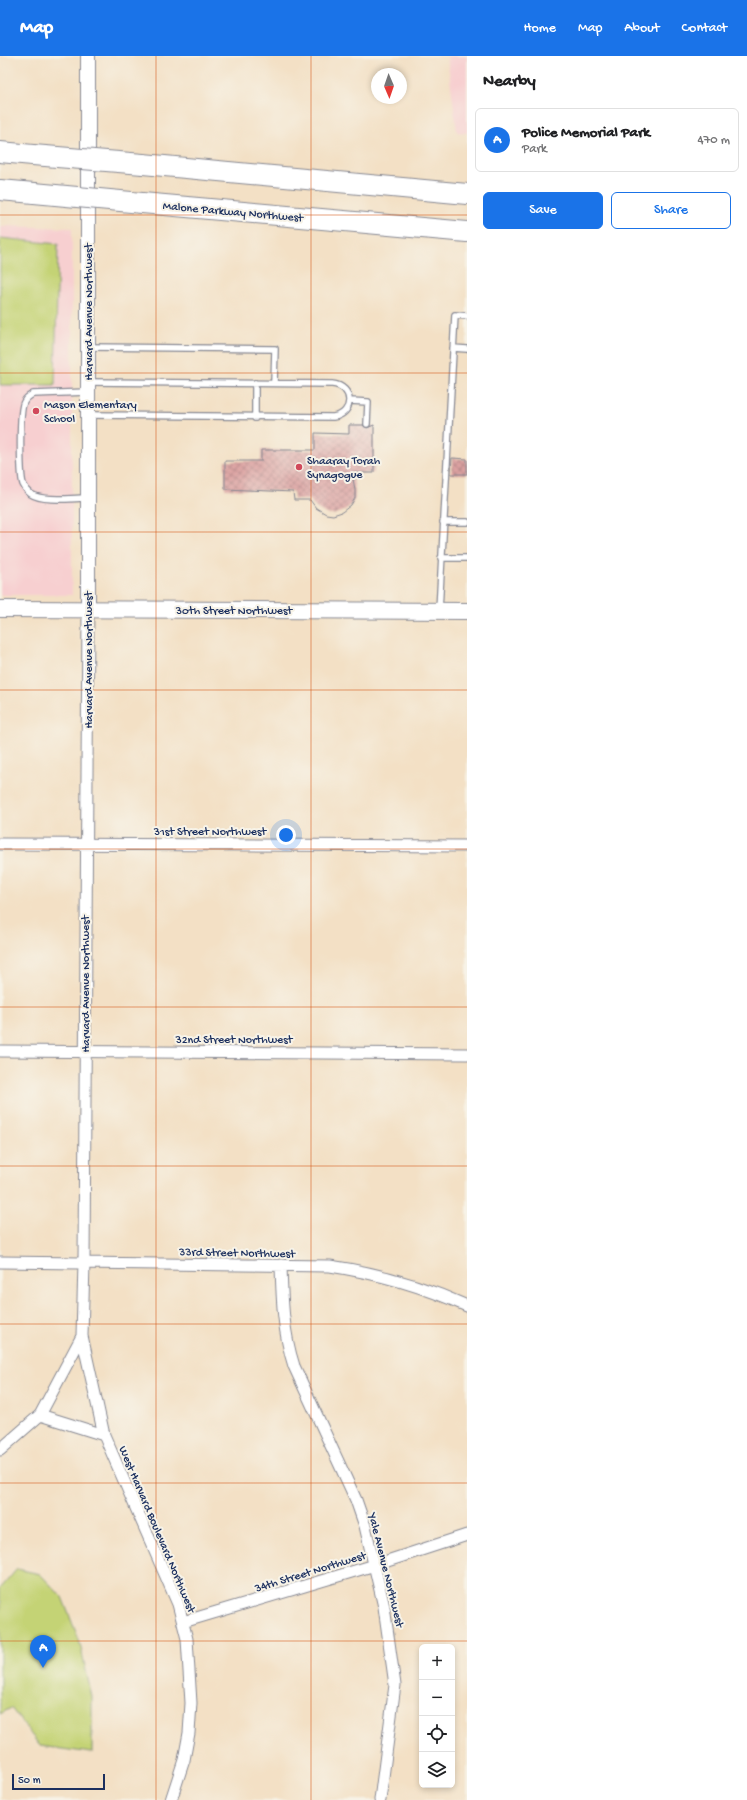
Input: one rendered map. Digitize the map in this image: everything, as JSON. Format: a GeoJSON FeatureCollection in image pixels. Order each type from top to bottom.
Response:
{"type":"FeatureCollection","features":[{"type":"Feature","properties":{"kind":"highway"},"geometry":{"type":"LineString","coordinates":[[0,152],[467,194]]}},
{"type":"Feature","properties":{"kind":"highway","name":"Malone Parkway Northwest"},"geometry":{"type":"LineString","coordinates":[[0,190],[467,232]]}},
{"type":"Feature","properties":{"kind":"main road","name":"30th Street Northwest"},"geometry":{"type":"LineString","coordinates":[[0,609],[467,611]]}},
{"type":"Feature","properties":{"kind":"street","name":"Harvard Avenue Northwest"},"geometry":{"type":"LineString","coordinates":[[84,1263],[85,844],[88,610],[88,56]]}},
{"type":"Feature","properties":{"kind":"street","name":"31st Street Northwest"},"geometry":{"type":"LineString","coordinates":[[0,844],[467,846]]}},
{"type":"Feature","properties":{"kind":"street","name":"32nd Street Northwest"},"geometry":{"type":"LineString","coordinates":[[0,1051],[467,1054]]}},
{"type":"Feature","properties":{"kind":"street","name":"33rd Street Northwest"},"geometry":{"type":"LineString","coordinates":[[0,1262],[330,1266],[376,1274],[416,1286],[467,1306]]}},
{"type":"Feature","properties":{"kind":"street","name":"West Harvard Boulevard Northwest"},"geometry":{"type":"LineString","coordinates":[[84,1263],[82,1336],[104,1435],[178,1604],[184,1622],[187,1639],[191,1703],[189,1733],[184,1760],[171,1800]]}},
{"type":"Feature","properties":{"kind":"street","name":"Yale Avenue Northwest"},"geometry":{"type":"LineString","coordinates":[[281,1265],[284,1330],[288,1348],[294,1366],[356,1500],[375,1565],[391,1642],[395,1685],[380,1800]]}},
{"type":"Feature","properties":{"kind":"street"},"geometry":{"type":"LineString","coordinates":[[0,1450],[40,1415],[82,1336]]}},
{"type":"Feature","properties":{"kind":"street"},"geometry":{"type":"LineString","coordinates":[[40,1415],[104,1435]]}},
{"type":"Feature","properties":{"kind":"street","name":"34th Street Northwest"},"geometry":{"type":"LineString","coordinates":[[184,1622],[375,1565],[467,1535]]}},
{"type":"Feature","properties":{"kind":"lane"},"geometry":{"type":"LineString","coordinates":[[439,610],[455,315],[467,316]]}},
{"type":"Feature","properties":{"kind":"lane"},"geometry":{"type":"LineString","coordinates":[[88,347],[275,349],[274,383]]}},
{"type":"Feature","properties":{"kind":"lane"},"geometry":{"type":"LineString","coordinates":[[453,348],[467,349]]}},
{"type":"Feature","properties":{"kind":"lane"},"geometry":{"type":"LineString","coordinates":[[255,383],[255,418]]}},
{"type":"Feature","properties":{"kind":"lane"},"geometry":{"type":"LineString","coordinates":[[88,415],[255,418],[336,417],[346,411],[350,401],[346,391],[336,384],[274,383],[88,387],[33,394],[27,397],[23,403],[21,413],[22,477],[26,489],[32,494],[44,498],[88,498]]}},
{"type":"Feature","properties":{"kind":"lane"},"geometry":{"type":"LineString","coordinates":[[350,401],[368,402],[367,424]]}},
{"type":"Feature","properties":{"kind":"lane"},"geometry":{"type":"LineString","coordinates":[[443,522],[467,522]]}},
{"type":"Feature","properties":{"kind":"lane"},"geometry":{"type":"LineString","coordinates":[[441,558],[467,558]]}},
{"type":"Feature","properties":{"kind":"shaded area"},"geometry":{"type":"Polygon","coordinates":[[[447,56],[467,56],[467,133],[457,132],[447,56]]]}},
{"type":"Feature","properties":{"kind":"shaded area","name":"Mason Elementary School"},"geometry":{"type":"Polygon","coordinates":[[[0,226],[72,228],[72,595],[0,595],[0,226]]]}},
{"type":"Feature","properties":{"kind":"green space"},"geometry":{"type":"Polygon","coordinates":[[[0,238],[58,244],[55,385],[0,385],[0,238]]]}},
{"type":"Feature","properties":{"kind":"green space"},"geometry":{"type":"Polygon","coordinates":[[[17,1569],[40,1574],[62,1597],[79,1640],[92,1697],[92,1753],[40,1746],[11,1708],[0,1714],[0,1589],[17,1569]]]}},
{"type":"Feature","properties":{"kind":"building","name":"Shaaray Torah Synagogue"},"geometry":{"type":"Polygon","coordinates":[[[349,425],[363,425],[367,428],[374,425],[374,473],[352,473],[355,498],[351,505],[342,512],[333,515],[326,514],[316,508],[310,500],[294,500],[293,492],[225,489],[225,461],[261,461],[261,450],[315,450],[315,433],[349,434],[349,425]]]}},
{"type":"Feature","properties":{"kind":"building"},"geometry":{"type":"Polygon","coordinates":[[[452,458],[467,459],[467,474],[451,474],[452,458]]]}},
{"type":"Feature","properties":{"kind":"place","name":"Mason Elementary School"},"geometry":{"type":"Point","coordinates":[36,411]}},
{"type":"Feature","properties":{"kind":"place","name":"Shaaray Torah Synagogue"},"geometry":{"type":"Point","coordinates":[299,467]}},
{"type":"Feature","properties":{"kind":"place","name":"Police Memorial Park"},"geometry":{"type":"Point","coordinates":[43,1668]}}]}
